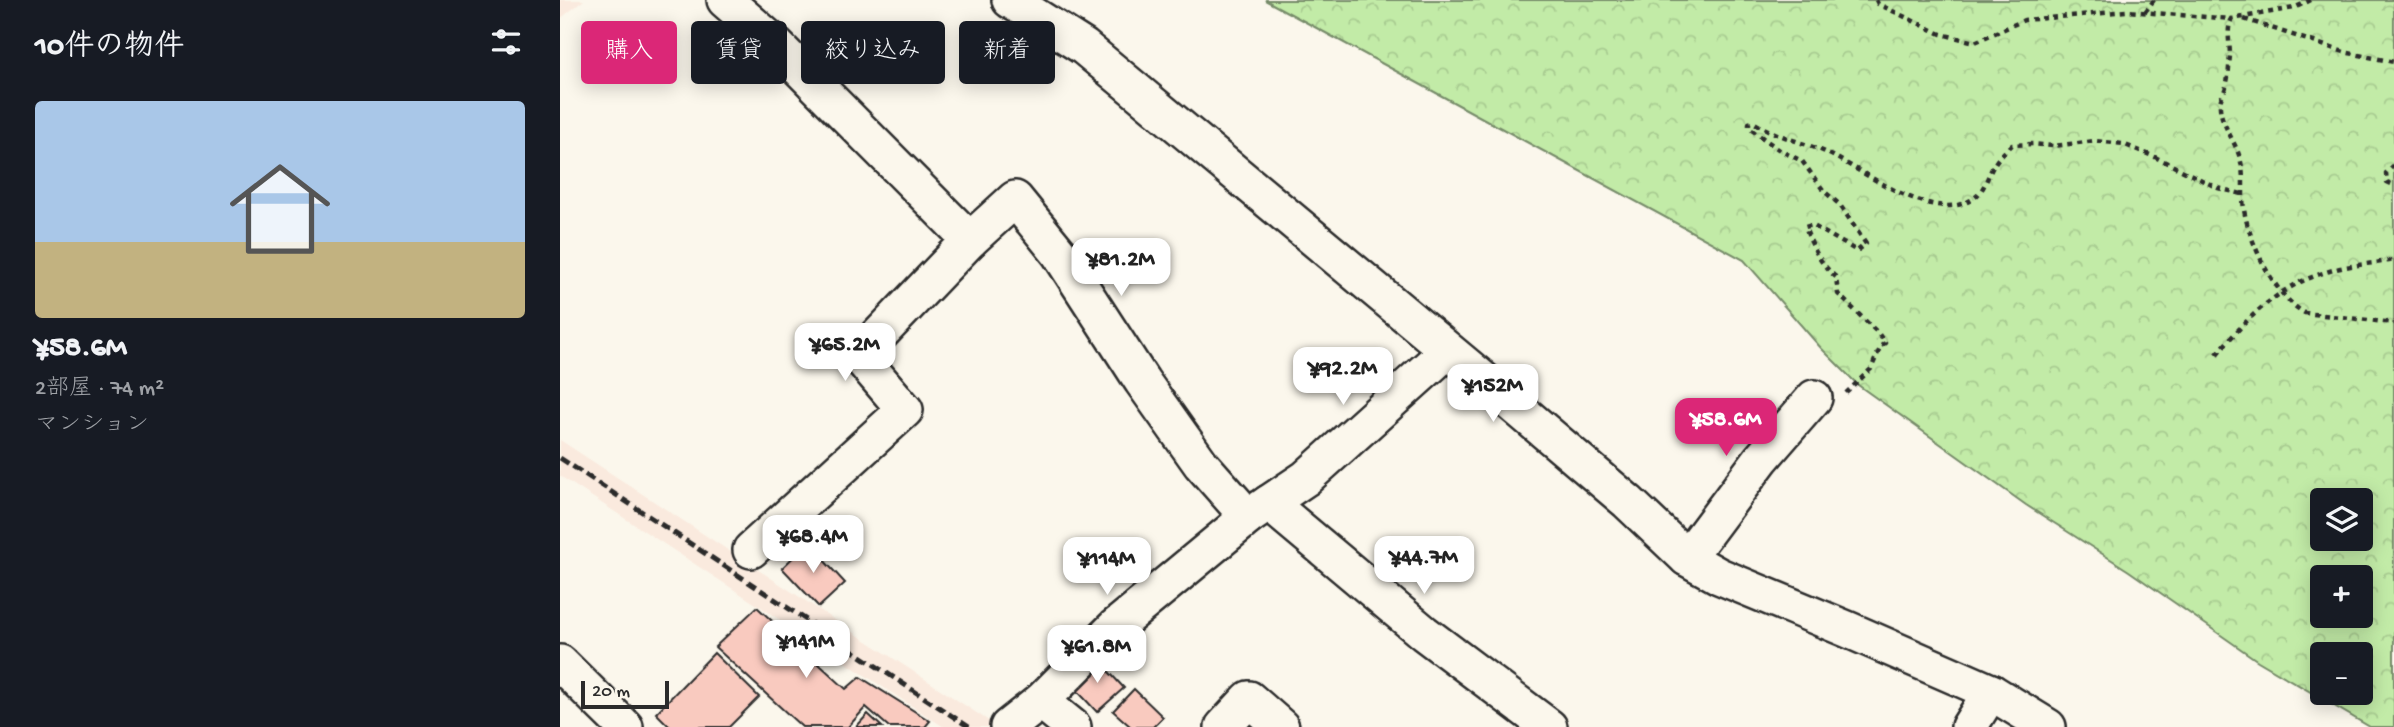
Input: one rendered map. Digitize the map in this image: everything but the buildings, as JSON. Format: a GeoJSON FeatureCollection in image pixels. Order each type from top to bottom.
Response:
{"type":"FeatureCollection","features":[{"type":"Feature","properties":{"kind":"street"},"geometry":{"type":"LineString","coordinates":[[725,0],[773,42],[971,240]]}},
{"type":"Feature","properties":{"kind":"street"},"geometry":{"type":"LineString","coordinates":[[1010,0],[1084,47],[1503,396],[1628,502],[1687,558],[1719,576],[1991,692],[2048,727]]}},
{"type":"Feature","properties":{"kind":"street"},"geometry":{"type":"LineString","coordinates":[[751,550],[905,410],[859,356],[971,240],[1015,199],[1059,253],[1142,381],[1201,464],[1258,510],[1549,727]]}},
{"type":"Feature","properties":{"kind":"street"},"geometry":{"type":"LineString","coordinates":[[1008,727],[1041,701],[1115,626],[1258,510],[1306,478],[1447,351]]}},
{"type":"Feature","properties":{"kind":"street"},"geometry":{"type":"LineString","coordinates":[[1687,558],[1761,459],[1829,396]]}},
{"type":"Feature","properties":{"kind":"street"},"geometry":{"type":"LineString","coordinates":[[560,663],[625,727]]}},
{"type":"Feature","properties":{"kind":"street"},"geometry":{"type":"LineString","coordinates":[[1969,727],[1991,692]]}},
{"type":"Feature","properties":{"kind":"street"},"geometry":{"type":"LineString","coordinates":[[1223,727],[1249,699],[1281,727]]}},
{"type":"Feature","properties":{"kind":"street"},"geometry":{"type":"LineString","coordinates":[[1041,701],[1073,727]]}},
{"type":"Feature","properties":{"kind":"path"},"geometry":{"type":"LineString","coordinates":[[1876,0],[1878,4],[1941,34],[1975,42],[2024,20],[2127,11],[2232,19],[2294,8],[2311,0]]}},
{"type":"Feature","properties":{"kind":"path"},"geometry":{"type":"LineString","coordinates":[[2145,12],[2154,0]]}},
{"type":"Feature","properties":{"kind":"path"},"geometry":{"type":"LineString","coordinates":[[2241,18],[2344,52],[2394,62]]}},
{"type":"Feature","properties":{"kind":"path"},"geometry":{"type":"LineString","coordinates":[[2232,19],[2229,24],[2227,86],[2221,95],[2220,109],[2241,159],[2245,216],[2255,248],[2293,307],[2305,313],[2394,323]]}},
{"type":"Feature","properties":{"kind":"path"},"geometry":{"type":"LineString","coordinates":[[1829,396],[1871,369],[1885,343],[1838,294],[1836,278],[1826,270],[1805,227],[1812,225],[1857,251],[1866,244],[1840,205],[1824,191],[1802,161],[1781,151],[1749,128],[1749,123],[1753,122],[1769,132],[1819,149],[1863,174],[1930,205],[1948,208],[1971,200],[1985,187],[1994,163],[2012,145],[2053,146],[2095,141],[2123,144],[2218,188],[2242,194]]}},
{"type":"Feature","properties":{"kind":"path"},"geometry":{"type":"LineString","coordinates":[[2394,164],[2386,173],[2387,182],[2394,185]]}},
{"type":"Feature","properties":{"kind":"path"},"geometry":{"type":"LineString","coordinates":[[2217,354],[2264,303],[2282,291],[2344,268],[2394,260]]}},
{"type":"Feature","properties":{"kind":"shaded area"},"geometry":{"type":"Polygon","coordinates":[[[560,0],[584,0],[560,19],[560,0]]]}},
{"type":"Feature","properties":{"kind":"shaded area"},"geometry":{"type":"Polygon","coordinates":[[[560,440],[998,727],[944,727],[560,476],[560,440]]]}},
{"type":"Feature","properties":{"kind":"green space"},"geometry":{"type":"Polygon","coordinates":[[[1265,0],[2394,0],[2394,727],[2370,727],[2333,705],[2373,705],[2373,642],[2310,642],[2310,692],[2258,661],[2129,571],[2026,505],[1858,385],[1821,348],[1744,260],[1265,0]]]}},
{"type":"Feature","properties":{"kind":"railway"},"geometry":{"type":"LineString","coordinates":[[560,458],[969,727]]}}]}
